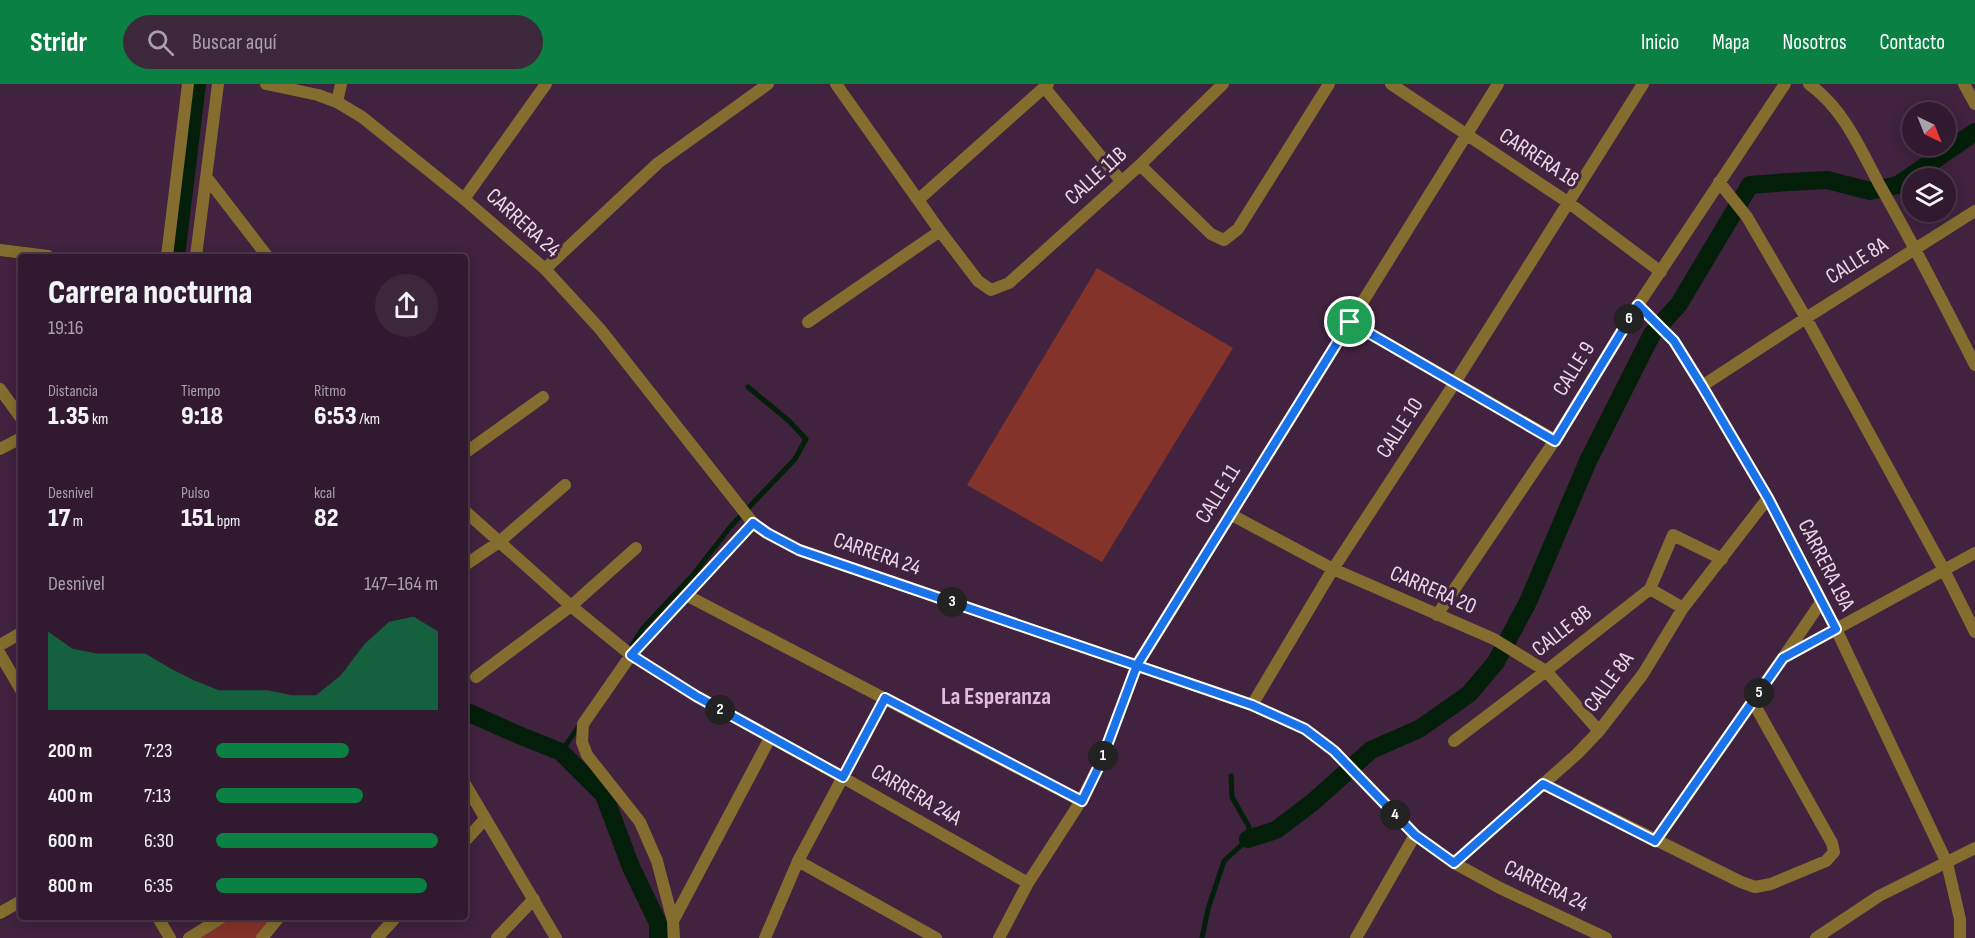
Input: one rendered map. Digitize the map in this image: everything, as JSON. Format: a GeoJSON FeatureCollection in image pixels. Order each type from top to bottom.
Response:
{"type":"FeatureCollection","features":[{"type":"Feature","properties":{"kind":"street"},"geometry":{"type":"LineString","coordinates":[[167,254],[188,84]]}},
{"type":"Feature","properties":{"kind":"street"},"geometry":{"type":"LineString","coordinates":[[196,254],[218,84]]}},
{"type":"Feature","properties":{"kind":"street","name":"CARRERA 24"},"geometry":{"type":"LineString","coordinates":[[266,84],[318,95],[337,102],[362,117],[464,199],[544,269],[600,329],[750,519],[775,538],[799,550],[1252,705],[1305,729],[1334,751],[1415,835],[1454,863],[1593,935],[1606,938]]}},
{"type":"Feature","properties":{"kind":"street"},"geometry":{"type":"LineString","coordinates":[[337,102],[341,84]]}},
{"type":"Feature","properties":{"kind":"street"},"geometry":{"type":"LineString","coordinates":[[464,199],[546,84]]}},
{"type":"Feature","properties":{"kind":"street"},"geometry":{"type":"LineString","coordinates":[[544,269],[658,163],[768,84]]}},
{"type":"Feature","properties":{"kind":"street"},"geometry":{"type":"LineString","coordinates":[[808,322],[940,231],[836,84]]}},
{"type":"Feature","properties":{"kind":"street","name":"CALLE 11B"},"geometry":{"type":"LineString","coordinates":[[940,231],[978,280],[991,290],[1009,283],[1140,165],[1223,84]]}},
{"type":"Feature","properties":{"kind":"street"},"geometry":{"type":"LineString","coordinates":[[1140,165],[1211,234],[1224,240],[1238,229],[1329,84]]}},
{"type":"Feature","properties":{"kind":"street","name":"CARRERA 18"},"geometry":{"type":"LineString","coordinates":[[1390,84],[1569,203],[1662,272]]}},
{"type":"Feature","properties":{"kind":"street","name":"CALLE 11"},"geometry":{"type":"LineString","coordinates":[[999,938],[1028,883],[1082,801],[1100,764],[1137,665],[1498,84]]}},
{"type":"Feature","properties":{"kind":"street","name":"CALLE 10"},"geometry":{"type":"LineString","coordinates":[[1252,705],[1333,570],[1454,384],[1643,84]]}},
{"type":"Feature","properties":{"kind":"street","name":"CALLE 9"},"geometry":{"type":"LineString","coordinates":[[1437,615],[1555,441],[1638,305],[1785,84]]}},
{"type":"Feature","properties":{"kind":"street"},"geometry":{"type":"LineString","coordinates":[[1809,84],[1822,93],[1845,122],[1916,248],[1975,365]]}},
{"type":"Feature","properties":{"kind":"street"},"geometry":{"type":"LineString","coordinates":[[1964,84],[1975,104]]}},
{"type":"Feature","properties":{"kind":"street"},"geometry":{"type":"LineString","coordinates":[[918,200],[1046,86],[1121,181]]}},
{"type":"Feature","properties":{"kind":"street"},"geometry":{"type":"LineString","coordinates":[[207,178],[265,254]]}},
{"type":"Feature","properties":{"kind":"street"},"geometry":{"type":"LineString","coordinates":[[1719,182],[1747,217],[1806,318],[1944,570],[1975,632]]}},
{"type":"Feature","properties":{"kind":"street","name":"CALLE 8A"},"geometry":{"type":"LineString","coordinates":[[1702,386],[1975,212]]}},
{"type":"Feature","properties":{"kind":"street"},"geometry":{"type":"LineString","coordinates":[[0,249],[34,254]]}},
{"type":"Feature","properties":{"kind":"street","name":"CARRERA 19A"},"geometry":{"type":"LineString","coordinates":[[1638,305],[1674,341],[1768,498],[1836,629],[1947,863]]}},
{"type":"Feature","properties":{"kind":"street"},"geometry":{"type":"LineString","coordinates":[[1350,322],[1555,441]]}},
{"type":"Feature","properties":{"kind":"street"},"geometry":{"type":"LineString","coordinates":[[0,389],[18,414]]}},
{"type":"Feature","properties":{"kind":"street"},"geometry":{"type":"LineString","coordinates":[[468,451],[543,397]]}},
{"type":"Feature","properties":{"kind":"street"},"geometry":{"type":"LineString","coordinates":[[0,449],[18,440]]}},
{"type":"Feature","properties":{"kind":"street"},"geometry":{"type":"LineString","coordinates":[[468,562],[500,542],[565,485]]}},
{"type":"Feature","properties":{"kind":"street","name":"CALLE 8A"},"geometry":{"type":"LineString","coordinates":[[1454,863],[1599,731],[1642,674],[1683,608],[1768,498]]}},
{"type":"Feature","properties":{"kind":"street","name":"CARRERA 24A"},"geometry":{"type":"LineString","coordinates":[[468,514],[571,606],[631,655],[696,696],[1028,883]]}},
{"type":"Feature","properties":{"kind":"street","name":"CARRERA 20"},"geometry":{"type":"LineString","coordinates":[[1230,514],[1333,570],[1494,639],[1546,671],[1599,731]]}},
{"type":"Feature","properties":{"kind":"street"},"geometry":{"type":"LineString","coordinates":[[674,938],[673,921],[657,861],[640,822],[587,755],[582,742],[583,724],[631,655],[686,595],[750,519]]}},
{"type":"Feature","properties":{"kind":"street","name":"CALLE 8B"},"geometry":{"type":"LineString","coordinates":[[1454,741],[1650,589],[1673,536],[1722,559]]}},
{"type":"Feature","properties":{"kind":"street"},"geometry":{"type":"LineString","coordinates":[[476,677],[571,606],[636,548]]}},
{"type":"Feature","properties":{"kind":"street"},"geometry":{"type":"LineString","coordinates":[[1783,658],[1975,553]]}},
{"type":"Feature","properties":{"kind":"street"},"geometry":{"type":"LineString","coordinates":[[1650,589],[1683,608]]}},
{"type":"Feature","properties":{"kind":"street"},"geometry":{"type":"LineString","coordinates":[[686,595],[1082,801]]}},
{"type":"Feature","properties":{"kind":"street"},"geometry":{"type":"LineString","coordinates":[[1655,841],[1821,602]]}},
{"type":"Feature","properties":{"kind":"street"},"geometry":{"type":"LineString","coordinates":[[0,645],[18,635]]}},
{"type":"Feature","properties":{"kind":"street"},"geometry":{"type":"LineString","coordinates":[[0,654],[18,685]]}},
{"type":"Feature","properties":{"kind":"street"},"geometry":{"type":"LineString","coordinates":[[765,938],[798,861],[885,698]]}},
{"type":"Feature","properties":{"kind":"street"},"geometry":{"type":"LineString","coordinates":[[1543,784],[1655,841],[1755,887],[1771,884],[1826,861],[1834,852],[1832,843],[1753,702]]}},
{"type":"Feature","properties":{"kind":"street"},"geometry":{"type":"LineString","coordinates":[[673,921],[770,738]]}},
{"type":"Feature","properties":{"kind":"street"},"geometry":{"type":"LineString","coordinates":[[468,789],[556,938]]}},
{"type":"Feature","properties":{"kind":"street"},"geometry":{"type":"LineString","coordinates":[[468,838],[485,819]]}},
{"type":"Feature","properties":{"kind":"street"},"geometry":{"type":"LineString","coordinates":[[1356,938],[1415,835]]}},
{"type":"Feature","properties":{"kind":"street"},"geometry":{"type":"LineString","coordinates":[[1816,938],[1879,896],[1975,848]]}},
{"type":"Feature","properties":{"kind":"street"},"geometry":{"type":"LineString","coordinates":[[798,861],[936,938]]}},
{"type":"Feature","properties":{"kind":"street"},"geometry":{"type":"LineString","coordinates":[[1947,863],[1960,919],[1960,938]]}},
{"type":"Feature","properties":{"kind":"street"},"geometry":{"type":"LineString","coordinates":[[497,938],[534,899]]}},
{"type":"Feature","properties":{"kind":"street"},"geometry":{"type":"LineString","coordinates":[[0,913],[18,903]]}},
{"type":"Feature","properties":{"kind":"street"},"geometry":{"type":"LineString","coordinates":[[159,920],[170,938]]}},
{"type":"Feature","properties":{"kind":"street"},"geometry":{"type":"LineString","coordinates":[[189,938],[218,920]]}},
{"type":"Feature","properties":{"kind":"street"},"geometry":{"type":"LineString","coordinates":[[262,938],[277,920]]}},
{"type":"Feature","properties":{"kind":"street"},"geometry":{"type":"LineString","coordinates":[[377,938],[393,920]]}},
{"type":"Feature","properties":{"kind":"shaded area"},"geometry":{"type":"Polygon","coordinates":[[[1097,268],[1233,348],[1102,562],[967,485],[1097,268]]]}},
{"type":"Feature","properties":{"kind":"shaded area"},"geometry":{"type":"Polygon","coordinates":[[[218,920],[277,920],[262,938],[189,938],[218,920]]]}},
{"type":"Feature","properties":{"kind":"waterway"},"geometry":{"type":"LineString","coordinates":[[176,254],[197,84]]}},
{"type":"Feature","properties":{"kind":"waterway"},"geometry":{"type":"LineString","coordinates":[[1248,839],[1276,830],[1313,802],[1371,750],[1419,729],[1469,694],[1496,662],[1528,602],[1588,461],[1652,334],[1679,304],[1750,185],[1827,180],[1870,191],[1898,185],[1975,132]]}},
{"type":"Feature","properties":{"kind":"waterway"},"geometry":{"type":"LineString","coordinates":[[627,653],[643,628],[693,575],[731,526],[795,459],[806,439],[789,421],[748,387]]}},
{"type":"Feature","properties":{"kind":"waterway"},"geometry":{"type":"LineString","coordinates":[[468,712],[561,752],[604,795],[631,867],[658,923],[658,938]]}},
{"type":"Feature","properties":{"kind":"waterway"},"geometry":{"type":"LineString","coordinates":[[561,752],[581,723]]}},
{"type":"Feature","properties":{"kind":"waterway"},"geometry":{"type":"LineString","coordinates":[[1202,938],[1208,909],[1224,861],[1248,839],[1249,827],[1232,797],[1231,776]]}},
{"type":"Feature","properties":{"kind":"district","name":"La Esperanza"},"geometry":{"type":"Point","coordinates":[996,696]}},
{"type":"Feature","properties":{"kind":"route"},"geometry":{"type":"LineString","coordinates":[[1350,322],[1137,665],[1100,764],[1082,801],[885,698],[843,777],[696,696],[631,655],[753,523],[799,550],[1137,665],[1252,705],[1305,729],[1334,751],[1415,835],[1454,863],[1543,784],[1655,841],[1783,658],[1836,629],[1768,498],[1674,341],[1638,305],[1555,441],[1350,322]]}}]}
